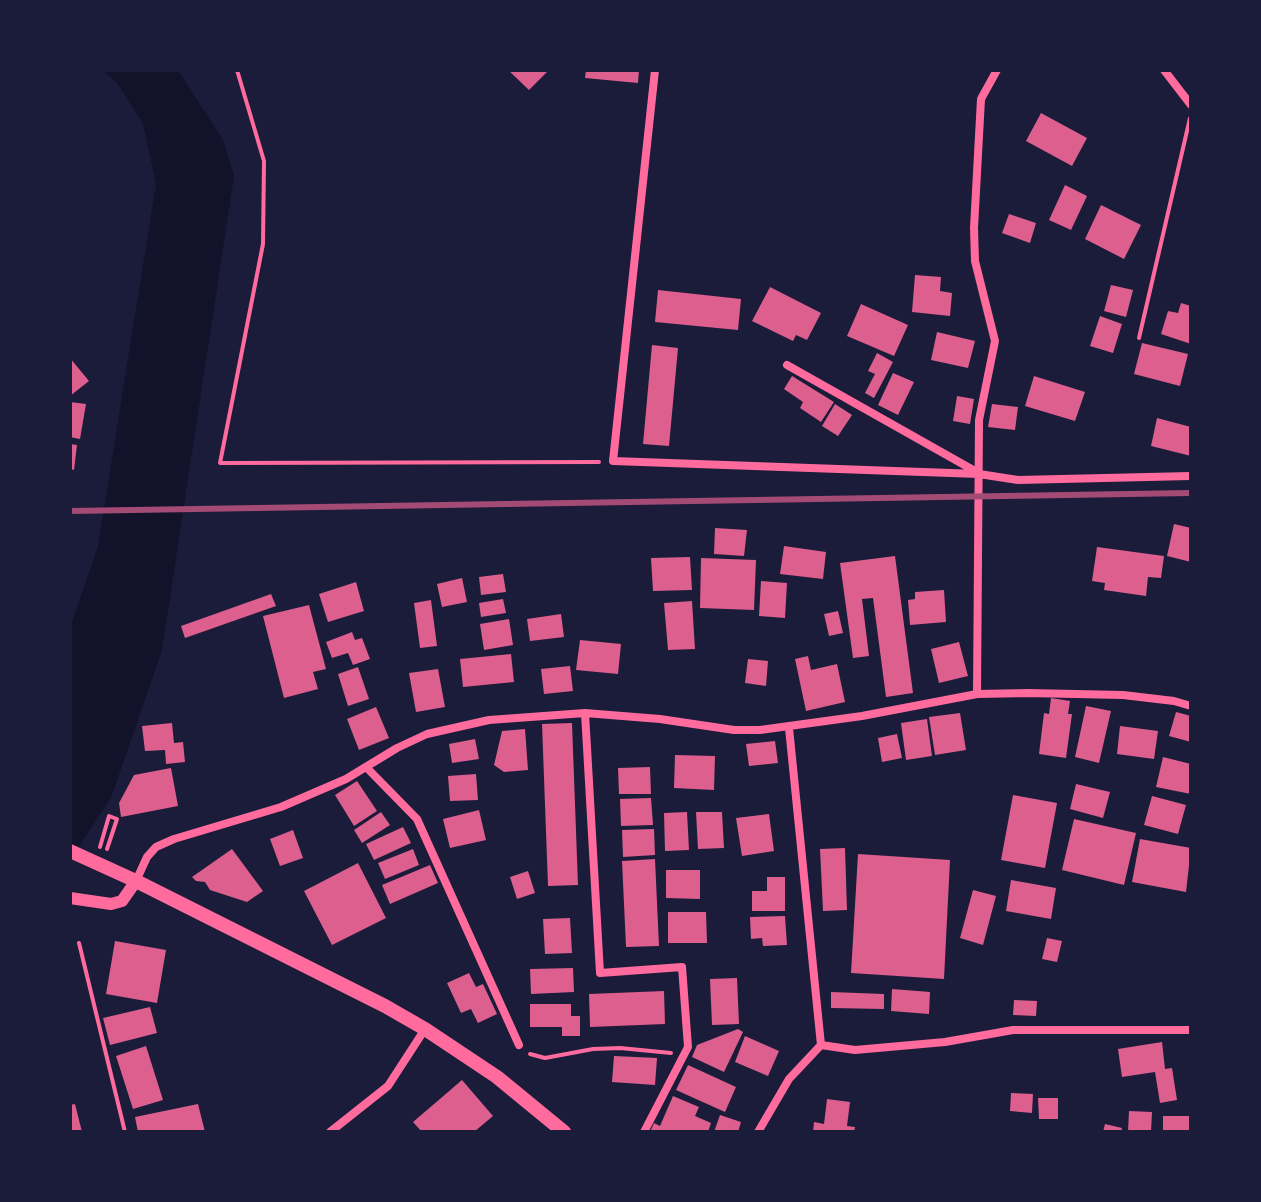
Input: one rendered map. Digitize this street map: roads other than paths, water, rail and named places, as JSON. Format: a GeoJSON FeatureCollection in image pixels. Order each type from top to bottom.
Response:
{"type":"FeatureCollection","features":[{"type":"Feature","properties":{"kind":"highway"},"geometry":{"type":"LineString","coordinates":[[70,851],[136,881],[425,1029],[497,1077],[564,1132]]}},
{"type":"Feature","properties":{"kind":"main road"},"geometry":{"type":"LineString","coordinates":[[72,898],[102,904],[116,903],[122,901],[136,881]]}},
{"type":"Feature","properties":{"kind":"street"},"geometry":{"type":"LineString","coordinates":[[655,70],[613,461],[979,474],[1018,480],[1191,476]]}},
{"type":"Feature","properties":{"kind":"street"},"geometry":{"type":"LineString","coordinates":[[977,694],[979,420],[995,341],[975,261],[978,132],[981,99],[997,70]]}},
{"type":"Feature","properties":{"kind":"street"},"geometry":{"type":"LineString","coordinates":[[1164,70],[1191,105]]}},
{"type":"Feature","properties":{"kind":"street"},"geometry":{"type":"LineString","coordinates":[[787,365],[979,474]]}},
{"type":"Feature","properties":{"kind":"street"},"geometry":{"type":"LineString","coordinates":[[136,881],[147,857],[156,847],[281,807],[367,768],[412,740],[442,729],[518,717],[585,713],[660,719],[734,730],[789,728],[977,694],[1123,695],[1191,706]]}},
{"type":"Feature","properties":{"kind":"street"},"geometry":{"type":"LineString","coordinates":[[585,713],[600,973],[682,967],[688,1047],[644,1132]]}},
{"type":"Feature","properties":{"kind":"street"},"geometry":{"type":"LineString","coordinates":[[758,1132],[789,1079],[821,1045],[789,728]]}},
{"type":"Feature","properties":{"kind":"street"},"geometry":{"type":"LineString","coordinates":[[367,768],[417,819],[519,1045]]}},
{"type":"Feature","properties":{"kind":"street"},"geometry":{"type":"LineString","coordinates":[[330,1132],[388,1086],[425,1029]]}},
{"type":"Feature","properties":{"kind":"street"},"geometry":{"type":"LineString","coordinates":[[821,1045],[855,1050],[945,1042],[1013,1030],[1191,1030]]}},
{"type":"Feature","properties":{"kind":"lane"},"geometry":{"type":"LineString","coordinates":[[79,943],[125,1132]]}},
{"type":"Feature","properties":{"kind":"railway"},"geometry":{"type":"LineString","coordinates":[[70,511],[1191,493]]}}]}
